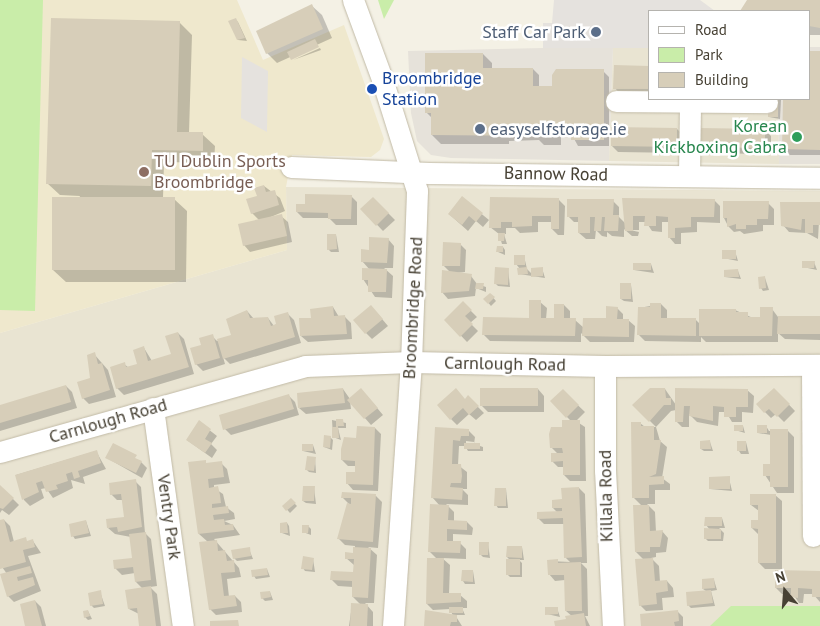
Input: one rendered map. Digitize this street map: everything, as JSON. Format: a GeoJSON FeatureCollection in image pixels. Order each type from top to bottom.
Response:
{"type":"FeatureCollection","features":[{"type":"Feature","properties":{"kind":"street","name":"Broombridge Road"},"geometry":{"type":"LineString","coordinates":[[353,0],[413,172],[417,213],[411,362],[393,626]]}},
{"type":"Feature","properties":{"kind":"street"},"geometry":{"type":"LineString","coordinates":[[616,101],[767,102]]}},
{"type":"Feature","properties":{"kind":"street"},"geometry":{"type":"LineString","coordinates":[[689,176],[690,101]]}},
{"type":"Feature","properties":{"kind":"street","name":"Bannow Road"},"geometry":{"type":"LineString","coordinates":[[291,167],[413,172],[820,178]]}},
{"type":"Feature","properties":{"kind":"street","name":"Carnlough Road"},"geometry":{"type":"LineString","coordinates":[[0,452],[305,366],[411,362],[605,366],[816,365],[813,536]]}},
{"type":"Feature","properties":{"kind":"street","name":"Killala Road"},"geometry":{"type":"LineString","coordinates":[[605,366],[605,480],[613,626]]}},
{"type":"Feature","properties":{"kind":"street","name":"Ventry Park"},"geometry":{"type":"LineString","coordinates":[[153,408],[183,626]]}},
{"type":"Feature","properties":{"kind":"shaded area","name":"TU Dublin Sports Broombridge"},"geometry":{"type":"Polygon","coordinates":[[[0,0],[237,0],[263,60],[344,25],[384,139],[380,150],[371,157],[292,155],[286,187],[287,250],[0,333],[0,0]]]}},
{"type":"Feature","properties":{"kind":"shaded area","name":"Staff Car Park"},"geometry":{"type":"Polygon","coordinates":[[[554,0],[700,0],[714,10],[648,10],[648,48],[543,48],[543,23],[552,23],[554,0]]]}},
{"type":"Feature","properties":{"kind":"shaded area"},"geometry":{"type":"Polygon","coordinates":[[[810,47],[820,47],[820,164],[779,164],[778,100],[810,100],[810,47]]]}},
{"type":"Feature","properties":{"kind":"shaded area"},"geometry":{"type":"Polygon","coordinates":[[[613,48],[648,48],[648,100],[778,100],[779,164],[609,161],[613,48]]]}},
{"type":"Feature","properties":{"kind":"shaded area"},"geometry":{"type":"Polygon","coordinates":[[[613,48],[609,161],[451,158],[431,155],[417,141],[411,113],[408,51],[613,48]]]}},
{"type":"Feature","properties":{"kind":"shaded area"},"geometry":{"type":"Polygon","coordinates":[[[242,57],[268,71],[267,132],[241,118],[242,57]]]}},
{"type":"Feature","properties":{"kind":"shaded area"},"geometry":{"type":"Polygon","coordinates":[[[286,187],[820,191],[820,626],[0,626],[0,333],[287,250],[286,187]]]}},
{"type":"Feature","properties":{"kind":"green space"},"geometry":{"type":"Polygon","coordinates":[[[0,0],[43,0],[35,311],[0,310],[0,0]]]}},
{"type":"Feature","properties":{"kind":"green space"},"geometry":{"type":"Polygon","coordinates":[[[378,0],[394,0],[384,19],[378,0]]]}},
{"type":"Feature","properties":{"kind":"green space"},"geometry":{"type":"Polygon","coordinates":[[[731,606],[820,606],[820,626],[710,626],[731,606]]]}},
{"type":"Feature","properties":{"kind":"building"},"geometry":{"type":"Polygon","coordinates":[[[747,0],[820,0],[820,28],[810,26],[810,10],[741,10],[747,0]]]}},
{"type":"Feature","properties":{"kind":"building"},"geometry":{"type":"Polygon","coordinates":[[[312,4],[323,29],[266,54],[256,31],[312,4]]]}},
{"type":"Feature","properties":{"kind":"building"},"geometry":{"type":"Polygon","coordinates":[[[51,18],[180,21],[177,132],[203,132],[203,151],[152,150],[151,186],[46,184],[51,18]]]}},
{"type":"Feature","properties":{"kind":"building"},"geometry":{"type":"Polygon","coordinates":[[[236,18],[245,38],[237,40],[228,21],[236,18]]]}},
{"type":"Feature","properties":{"kind":"building"},"geometry":{"type":"Polygon","coordinates":[[[315,39],[319,47],[291,60],[287,52],[315,39]]]}},
{"type":"Feature","properties":{"kind":"building"},"geometry":{"type":"Polygon","coordinates":[[[810,51],[820,51],[820,150],[782,149],[783,100],[810,100],[810,51]]]}},
{"type":"Feature","properties":{"kind":"building"},"geometry":{"type":"Polygon","coordinates":[[[425,53],[483,53],[483,68],[533,68],[533,86],[552,86],[552,75],[556,69],[604,69],[604,140],[571,140],[571,129],[552,129],[552,136],[431,135],[431,113],[425,113],[425,53]]]}},
{"type":"Feature","properties":{"kind":"building"},"geometry":{"type":"Polygon","coordinates":[[[614,65],[648,66],[648,89],[613,89],[614,65]]]}},
{"type":"Feature","properties":{"kind":"building"},"geometry":{"type":"Polygon","coordinates":[[[768,100],[778,100],[778,117],[768,117],[768,100]]]}},
{"type":"Feature","properties":{"kind":"building"},"geometry":{"type":"Polygon","coordinates":[[[611,127],[677,128],[677,147],[611,146],[611,127]]]}},
{"type":"Feature","properties":{"kind":"building"},"geometry":{"type":"Polygon","coordinates":[[[699,128],[765,129],[765,148],[699,147],[699,128]]]}},
{"type":"Feature","properties":{"kind":"building"},"geometry":{"type":"Polygon","coordinates":[[[264,185],[266,192],[275,190],[279,205],[251,214],[246,199],[257,196],[254,188],[264,185]]]}},
{"type":"Feature","properties":{"kind":"building"},"geometry":{"type":"Polygon","coordinates":[[[305,194],[352,195],[351,219],[328,219],[328,213],[296,212],[296,204],[305,204],[305,194]]]}},
{"type":"Feature","properties":{"kind":"building"},"geometry":{"type":"Polygon","coordinates":[[[462,196],[483,213],[476,222],[469,216],[462,225],[448,214],[462,196]]]}},
{"type":"Feature","properties":{"kind":"building"},"geometry":{"type":"Polygon","coordinates":[[[52,197],[175,197],[175,270],[52,270],[52,197]]]}},
{"type":"Feature","properties":{"kind":"building"},"geometry":{"type":"Polygon","coordinates":[[[373,197],[389,213],[376,226],[360,209],[373,197]]]}},
{"type":"Feature","properties":{"kind":"building"},"geometry":{"type":"Polygon","coordinates":[[[490,197],[559,198],[559,229],[551,229],[551,216],[532,216],[532,226],[512,227],[512,222],[501,222],[501,228],[489,228],[490,197]]]}},
{"type":"Feature","properties":{"kind":"building"},"geometry":{"type":"Polygon","coordinates":[[[622,198],[715,199],[714,217],[691,217],[691,227],[675,228],[675,238],[668,238],[668,217],[656,216],[656,226],[644,226],[645,216],[633,216],[633,231],[625,231],[622,198]]]}},
{"type":"Feature","properties":{"kind":"building"},"geometry":{"type":"Polygon","coordinates":[[[567,199],[614,199],[613,215],[619,215],[618,231],[604,231],[605,217],[602,217],[601,231],[594,231],[595,217],[590,217],[590,233],[578,233],[578,217],[567,217],[567,199]]]}},
{"type":"Feature","properties":{"kind":"building"},"geometry":{"type":"Polygon","coordinates":[[[723,201],[769,201],[768,219],[757,219],[757,225],[746,225],[746,229],[736,229],[736,224],[727,227],[727,218],[723,218],[723,201]]]}},
{"type":"Feature","properties":{"kind":"building"},"geometry":{"type":"Polygon","coordinates":[[[780,202],[820,202],[820,225],[813,225],[813,233],[805,233],[805,219],[802,219],[801,230],[781,226],[780,202]]]}},
{"type":"Feature","properties":{"kind":"building"},"geometry":{"type":"Polygon","coordinates":[[[282,214],[287,236],[243,246],[238,224],[282,214]]]}},
{"type":"Feature","properties":{"kind":"building"},"geometry":{"type":"Polygon","coordinates":[[[498,233],[505,233],[504,241],[498,241],[498,233]]]}},
{"type":"Feature","properties":{"kind":"building"},"geometry":{"type":"Polygon","coordinates":[[[327,234],[336,234],[337,249],[327,250],[327,234]]]}},
{"type":"Feature","properties":{"kind":"building"},"geometry":{"type":"Polygon","coordinates":[[[369,237],[389,238],[387,263],[361,262],[361,249],[369,250],[369,237]]]}},
{"type":"Feature","properties":{"kind":"building"},"geometry":{"type":"Polygon","coordinates":[[[443,242],[461,243],[460,266],[442,266],[443,242]]]}},
{"type":"Feature","properties":{"kind":"building"},"geometry":{"type":"Polygon","coordinates":[[[497,246],[503,246],[503,252],[496,252],[497,246]]]}},
{"type":"Feature","properties":{"kind":"building"},"geometry":{"type":"Polygon","coordinates":[[[722,250],[736,250],[736,259],[722,259],[722,250]]]}},
{"type":"Feature","properties":{"kind":"building"},"geometry":{"type":"Polygon","coordinates":[[[514,255],[525,255],[525,265],[514,265],[514,255]]]}},
{"type":"Feature","properties":{"kind":"building"},"geometry":{"type":"Polygon","coordinates":[[[802,261],[815,261],[814,268],[802,268],[802,261]]]}},
{"type":"Feature","properties":{"kind":"building"},"geometry":{"type":"Polygon","coordinates":[[[633,263],[651,263],[651,270],[633,270],[633,263]]]}},
{"type":"Feature","properties":{"kind":"building"},"geometry":{"type":"Polygon","coordinates":[[[495,267],[509,268],[508,285],[494,284],[495,267]]]}},
{"type":"Feature","properties":{"kind":"building"},"geometry":{"type":"Polygon","coordinates":[[[527,267],[528,274],[518,275],[517,268],[527,267]]]}},
{"type":"Feature","properties":{"kind":"building"},"geometry":{"type":"Polygon","coordinates":[[[543,267],[543,276],[531,277],[531,268],[543,267]]]}},
{"type":"Feature","properties":{"kind":"building"},"geometry":{"type":"Polygon","coordinates":[[[362,268],[387,269],[386,292],[368,292],[368,280],[362,280],[362,268]]]}},
{"type":"Feature","properties":{"kind":"building"},"geometry":{"type":"Polygon","coordinates":[[[738,269],[739,277],[724,277],[724,270],[738,269]]]}},
{"type":"Feature","properties":{"kind":"building"},"geometry":{"type":"Polygon","coordinates":[[[442,270],[472,274],[469,291],[441,293],[442,270]]]}},
{"type":"Feature","properties":{"kind":"building"},"geometry":{"type":"Polygon","coordinates":[[[765,276],[766,288],[759,289],[758,277],[765,276]]]}},
{"type":"Feature","properties":{"kind":"building"},"geometry":{"type":"Polygon","coordinates":[[[476,283],[484,283],[483,289],[475,289],[476,283]]]}},
{"type":"Feature","properties":{"kind":"building"},"geometry":{"type":"Polygon","coordinates":[[[620,283],[631,283],[631,299],[620,299],[620,283]]]}},
{"type":"Feature","properties":{"kind":"building"},"geometry":{"type":"Polygon","coordinates":[[[490,293],[495,297],[488,304],[483,299],[490,293]]]}},
{"type":"Feature","properties":{"kind":"building"},"geometry":{"type":"Polygon","coordinates":[[[529,300],[541,300],[541,318],[554,318],[554,304],[564,304],[564,318],[576,318],[575,336],[482,335],[483,317],[529,318],[529,300]]]}},
{"type":"Feature","properties":{"kind":"building"},"geometry":{"type":"Polygon","coordinates":[[[463,301],[472,310],[465,316],[473,324],[460,337],[444,320],[463,301]]]}},
{"type":"Feature","properties":{"kind":"building"},"geometry":{"type":"Polygon","coordinates":[[[650,303],[661,303],[661,318],[696,318],[696,336],[637,335],[638,307],[650,307],[650,303]]]}},
{"type":"Feature","properties":{"kind":"building"},"geometry":{"type":"Polygon","coordinates":[[[371,305],[383,319],[365,334],[353,320],[371,305]]]}},
{"type":"Feature","properties":{"kind":"building"},"geometry":{"type":"Polygon","coordinates":[[[333,306],[334,316],[345,315],[347,334],[300,336],[299,318],[311,318],[310,309],[333,306]]]}},
{"type":"Feature","properties":{"kind":"building"},"geometry":{"type":"Polygon","coordinates":[[[606,306],[618,307],[617,319],[629,319],[629,337],[582,336],[583,318],[606,318],[606,306]]]}},
{"type":"Feature","properties":{"kind":"building"},"geometry":{"type":"Polygon","coordinates":[[[760,307],[773,307],[772,336],[699,336],[699,309],[736,309],[736,312],[748,312],[748,317],[760,317],[760,307]]]}},
{"type":"Feature","properties":{"kind":"building"},"geometry":{"type":"Polygon","coordinates":[[[247,310],[250,318],[268,317],[271,326],[276,324],[274,316],[288,312],[295,337],[223,359],[217,339],[231,335],[226,319],[247,310]]]}},
{"type":"Feature","properties":{"kind":"building"},"geometry":{"type":"Polygon","coordinates":[[[778,316],[820,316],[820,334],[777,334],[778,316]]]}},
{"type":"Feature","properties":{"kind":"building"},"geometry":{"type":"Polygon","coordinates":[[[178,332],[189,367],[116,389],[110,367],[125,362],[126,367],[137,364],[133,350],[144,346],[148,361],[171,354],[165,336],[178,332]]]}},
{"type":"Feature","properties":{"kind":"building"},"geometry":{"type":"Polygon","coordinates":[[[213,334],[220,358],[195,365],[190,348],[201,345],[199,338],[213,334]]]}},
{"type":"Feature","properties":{"kind":"building"},"geometry":{"type":"Polygon","coordinates":[[[95,352],[98,364],[102,363],[110,390],[82,399],[77,382],[90,378],[87,355],[95,352]]]}},
{"type":"Feature","properties":{"kind":"building"},"geometry":{"type":"Polygon","coordinates":[[[66,385],[71,402],[0,423],[0,405],[66,385]]]}},
{"type":"Feature","properties":{"kind":"building"},"geometry":{"type":"Polygon","coordinates":[[[343,388],[345,403],[298,408],[297,393],[343,388]]]}},
{"type":"Feature","properties":{"kind":"building"},"geometry":{"type":"Polygon","coordinates":[[[361,388],[378,408],[364,419],[347,400],[361,388]]]}},
{"type":"Feature","properties":{"kind":"building"},"geometry":{"type":"Polygon","coordinates":[[[456,388],[465,399],[468,395],[479,406],[469,415],[463,408],[450,420],[437,405],[456,388]]]}},
{"type":"Feature","properties":{"kind":"building"},"geometry":{"type":"Polygon","coordinates":[[[480,388],[538,388],[538,406],[480,406],[480,388]]]}},
{"type":"Feature","properties":{"kind":"building"},"geometry":{"type":"Polygon","coordinates":[[[650,388],[665,388],[666,398],[671,398],[671,405],[664,405],[649,422],[632,405],[650,388]]]}},
{"type":"Feature","properties":{"kind":"building"},"geometry":{"type":"Polygon","coordinates":[[[675,388],[748,389],[748,407],[736,407],[736,417],[724,417],[724,407],[713,406],[713,421],[689,416],[690,406],[684,406],[683,422],[675,422],[675,388]]]}},
{"type":"Feature","properties":{"kind":"building"},"geometry":{"type":"Polygon","coordinates":[[[774,388],[790,404],[777,417],[769,409],[764,413],[756,404],[774,388]]]}},
{"type":"Feature","properties":{"kind":"building"},"geometry":{"type":"Polygon","coordinates":[[[563,389],[579,405],[566,418],[550,401],[563,389]]]}},
{"type":"Feature","properties":{"kind":"building"},"geometry":{"type":"Polygon","coordinates":[[[289,394],[294,409],[223,430],[219,415],[289,394]]]}},
{"type":"Feature","properties":{"kind":"building"},"geometry":{"type":"Polygon","coordinates":[[[336,419],[343,419],[344,426],[338,426],[339,438],[332,438],[332,427],[336,427],[336,419]]]}},
{"type":"Feature","properties":{"kind":"building"},"geometry":{"type":"Polygon","coordinates":[[[199,420],[211,429],[205,439],[212,443],[205,453],[186,440],[199,420]]]}},
{"type":"Feature","properties":{"kind":"building"},"geometry":{"type":"Polygon","coordinates":[[[562,420],[580,420],[580,475],[563,475],[563,461],[551,462],[551,453],[563,453],[562,448],[550,448],[549,434],[551,427],[562,427],[562,420]]]}},
{"type":"Feature","properties":{"kind":"building"},"geometry":{"type":"Polygon","coordinates":[[[631,422],[641,422],[641,426],[654,426],[654,440],[661,440],[656,474],[649,477],[664,476],[664,484],[649,485],[649,498],[632,498],[631,422]]]}},
{"type":"Feature","properties":{"kind":"building"},"geometry":{"type":"Polygon","coordinates":[[[734,425],[743,425],[743,431],[734,431],[734,425]]]}},
{"type":"Feature","properties":{"kind":"building"},"geometry":{"type":"Polygon","coordinates":[[[757,425],[767,425],[767,433],[757,433],[757,425]]]}},
{"type":"Feature","properties":{"kind":"building"},"geometry":{"type":"Polygon","coordinates":[[[357,426],[375,427],[373,485],[346,484],[346,472],[355,472],[355,461],[341,460],[341,449],[344,437],[356,438],[357,426]]]}},
{"type":"Feature","properties":{"kind":"building"},"geometry":{"type":"Polygon","coordinates":[[[435,427],[469,429],[469,436],[461,436],[460,441],[453,440],[452,464],[461,464],[462,476],[461,483],[451,483],[450,487],[463,488],[462,500],[431,498],[435,427]]]}},
{"type":"Feature","properties":{"kind":"building"},"geometry":{"type":"Polygon","coordinates":[[[770,429],[788,429],[788,487],[770,487],[770,476],[763,476],[763,464],[770,464],[770,429]]]}},
{"type":"Feature","properties":{"kind":"building"},"geometry":{"type":"Polygon","coordinates":[[[324,435],[331,436],[330,448],[323,447],[324,435]]]}},
{"type":"Feature","properties":{"kind":"building"},"geometry":{"type":"Polygon","coordinates":[[[710,440],[711,449],[700,449],[700,441],[710,440]]]}},
{"type":"Feature","properties":{"kind":"building"},"geometry":{"type":"Polygon","coordinates":[[[737,441],[746,441],[746,451],[737,451],[737,441]]]}},
{"type":"Feature","properties":{"kind":"building"},"geometry":{"type":"Polygon","coordinates":[[[113,443],[137,455],[135,458],[142,461],[136,473],[105,458],[113,443]]]}},
{"type":"Feature","properties":{"kind":"building"},"geometry":{"type":"Polygon","coordinates":[[[464,443],[480,443],[480,449],[464,449],[464,443]]]}},
{"type":"Feature","properties":{"kind":"building"},"geometry":{"type":"Polygon","coordinates":[[[302,444],[313,444],[313,451],[302,451],[302,444]]]}},
{"type":"Feature","properties":{"kind":"building"},"geometry":{"type":"Polygon","coordinates":[[[97,450],[101,463],[78,471],[80,477],[74,479],[72,472],[66,474],[68,481],[56,485],[58,489],[46,492],[42,481],[36,483],[39,492],[22,500],[15,475],[97,450]]]}},
{"type":"Feature","properties":{"kind":"building"},"geometry":{"type":"Polygon","coordinates":[[[307,456],[316,457],[314,471],[305,470],[307,456]]]}},
{"type":"Feature","properties":{"kind":"building"},"geometry":{"type":"Polygon","coordinates":[[[206,460],[206,463],[222,461],[224,477],[208,479],[209,488],[218,486],[220,495],[221,503],[212,504],[212,508],[228,506],[229,513],[213,515],[214,520],[224,519],[225,525],[233,524],[234,530],[198,534],[188,462],[206,460]]]}},
{"type":"Feature","properties":{"kind":"building"},"geometry":{"type":"Polygon","coordinates":[[[730,476],[730,489],[709,489],[709,477],[730,476]]]}},
{"type":"Feature","properties":{"kind":"building"},"geometry":{"type":"Polygon","coordinates":[[[136,479],[142,527],[118,532],[117,527],[107,528],[106,519],[124,517],[121,494],[110,495],[109,483],[136,479]]]}},
{"type":"Feature","properties":{"kind":"building"},"geometry":{"type":"Polygon","coordinates":[[[0,485],[14,498],[3,509],[0,508],[0,485]]]}},
{"type":"Feature","properties":{"kind":"building"},"geometry":{"type":"Polygon","coordinates":[[[303,486],[315,486],[314,501],[302,501],[303,486]]]}},
{"type":"Feature","properties":{"kind":"building"},"geometry":{"type":"Polygon","coordinates":[[[579,487],[582,557],[564,558],[563,518],[537,519],[537,512],[562,511],[562,508],[552,508],[552,500],[562,499],[561,488],[579,487]]]}},
{"type":"Feature","properties":{"kind":"building"},"geometry":{"type":"Polygon","coordinates":[[[495,488],[506,488],[506,506],[494,506],[495,488]]]}},
{"type":"Feature","properties":{"kind":"building"},"geometry":{"type":"Polygon","coordinates":[[[342,492],[376,494],[373,542],[337,539],[347,503],[351,504],[351,498],[341,498],[342,492]]]}},
{"type":"Feature","properties":{"kind":"building"},"geometry":{"type":"Polygon","coordinates":[[[750,494],[776,494],[776,563],[758,563],[758,529],[751,528],[751,520],[758,520],[758,505],[750,505],[750,494]]]}},
{"type":"Feature","properties":{"kind":"building"},"geometry":{"type":"Polygon","coordinates":[[[291,498],[296,503],[286,511],[282,506],[291,498]]]}},
{"type":"Feature","properties":{"kind":"building"},"geometry":{"type":"Polygon","coordinates":[[[430,504],[449,505],[448,520],[467,521],[467,530],[447,529],[447,541],[461,541],[460,553],[428,552],[430,504]]]}},
{"type":"Feature","properties":{"kind":"building"},"geometry":{"type":"Polygon","coordinates":[[[633,505],[649,505],[650,531],[663,530],[660,547],[650,547],[650,552],[635,552],[633,505]]]}},
{"type":"Feature","properties":{"kind":"building"},"geometry":{"type":"Polygon","coordinates":[[[705,517],[722,517],[722,526],[704,526],[705,517]]]}},
{"type":"Feature","properties":{"kind":"building"},"geometry":{"type":"Polygon","coordinates":[[[4,519],[10,542],[26,537],[27,541],[33,539],[35,547],[23,550],[26,562],[0,569],[0,520],[4,519]]]}},
{"type":"Feature","properties":{"kind":"building"},"geometry":{"type":"Polygon","coordinates":[[[86,520],[89,533],[71,537],[69,524],[86,520]]]}},
{"type":"Feature","properties":{"kind":"building"},"geometry":{"type":"Polygon","coordinates":[[[287,522],[288,533],[280,533],[280,523],[287,522]]]}},
{"type":"Feature","properties":{"kind":"building"},"geometry":{"type":"Polygon","coordinates":[[[302,525],[309,525],[308,533],[302,533],[302,525]]]}},
{"type":"Feature","properties":{"kind":"building"},"geometry":{"type":"Polygon","coordinates":[[[704,528],[721,529],[721,539],[704,539],[704,528]]]}},
{"type":"Feature","properties":{"kind":"building"},"geometry":{"type":"Polygon","coordinates":[[[146,532],[151,580],[135,582],[133,567],[114,569],[113,560],[132,558],[129,534],[146,532]]]}},
{"type":"Feature","properties":{"kind":"building"},"geometry":{"type":"Polygon","coordinates":[[[217,540],[218,551],[225,550],[227,561],[234,560],[235,572],[221,573],[224,596],[235,595],[237,606],[209,610],[199,542],[217,540]]]}},
{"type":"Feature","properties":{"kind":"building"},"geometry":{"type":"Polygon","coordinates":[[[479,542],[489,542],[488,555],[479,555],[479,542]]]}},
{"type":"Feature","properties":{"kind":"building"},"geometry":{"type":"Polygon","coordinates":[[[507,546],[522,546],[522,558],[506,557],[507,546]]]}},
{"type":"Feature","properties":{"kind":"building"},"geometry":{"type":"Polygon","coordinates":[[[250,547],[251,556],[233,559],[231,550],[250,547]]]}},
{"type":"Feature","properties":{"kind":"building"},"geometry":{"type":"Polygon","coordinates":[[[353,547],[371,548],[368,598],[352,597],[352,581],[330,580],[331,571],[353,572],[354,559],[345,559],[345,552],[353,553],[353,547]]]}},
{"type":"Feature","properties":{"kind":"building"},"geometry":{"type":"Polygon","coordinates":[[[303,556],[314,558],[312,570],[301,569],[303,556]]]}},
{"type":"Feature","properties":{"kind":"building"},"geometry":{"type":"Polygon","coordinates":[[[427,558],[444,558],[443,593],[461,593],[461,602],[426,604],[427,558]]]}},
{"type":"Feature","properties":{"kind":"building"},"geometry":{"type":"Polygon","coordinates":[[[653,558],[655,581],[667,580],[668,591],[656,593],[657,604],[639,606],[635,559],[653,558]]]}},
{"type":"Feature","properties":{"kind":"building"},"geometry":{"type":"Polygon","coordinates":[[[506,559],[520,559],[520,575],[506,575],[506,559]]]}},
{"type":"Feature","properties":{"kind":"building"},"geometry":{"type":"Polygon","coordinates":[[[558,559],[558,563],[581,562],[582,611],[565,611],[564,575],[548,575],[547,560],[558,559]]]}},
{"type":"Feature","properties":{"kind":"building"},"geometry":{"type":"Polygon","coordinates":[[[30,566],[32,573],[17,577],[18,581],[33,577],[35,585],[7,597],[0,574],[30,566]]]}},
{"type":"Feature","properties":{"kind":"building"},"geometry":{"type":"Polygon","coordinates":[[[267,568],[268,575],[252,577],[251,570],[267,568]]]}},
{"type":"Feature","properties":{"kind":"building"},"geometry":{"type":"Polygon","coordinates":[[[462,570],[473,570],[473,582],[461,581],[462,570]]]}},
{"type":"Feature","properties":{"kind":"building"},"geometry":{"type":"Polygon","coordinates":[[[775,570],[820,571],[820,597],[812,597],[812,589],[798,588],[798,598],[791,597],[791,588],[775,588],[775,570]]]}},
{"type":"Feature","properties":{"kind":"building"},"geometry":{"type":"Polygon","coordinates":[[[714,578],[715,588],[702,589],[702,579],[714,578]]]}},
{"type":"Feature","properties":{"kind":"building"},"geometry":{"type":"Polygon","coordinates":[[[151,586],[156,626],[139,626],[137,608],[128,609],[125,590],[151,586]]]}},
{"type":"Feature","properties":{"kind":"building"},"geometry":{"type":"Polygon","coordinates":[[[101,590],[103,604],[90,606],[88,593],[101,590]]]}},
{"type":"Feature","properties":{"kind":"building"},"geometry":{"type":"Polygon","coordinates":[[[711,590],[713,603],[687,606],[686,592],[711,590]]]}},
{"type":"Feature","properties":{"kind":"building"},"geometry":{"type":"Polygon","coordinates":[[[270,591],[271,597],[261,599],[260,592],[270,591]]]}},
{"type":"Feature","properties":{"kind":"building"},"geometry":{"type":"Polygon","coordinates":[[[35,600],[42,626],[25,626],[20,604],[35,600]]]}},
{"type":"Feature","properties":{"kind":"building"},"geometry":{"type":"Polygon","coordinates":[[[351,603],[368,604],[367,626],[350,626],[351,603]]]}},
{"type":"Feature","properties":{"kind":"building"},"geometry":{"type":"Polygon","coordinates":[[[449,607],[463,607],[463,613],[449,613],[449,607]]]}},
{"type":"Feature","properties":{"kind":"building"},"geometry":{"type":"Polygon","coordinates":[[[545,607],[558,607],[558,614],[545,615],[545,607]]]}},
{"type":"Feature","properties":{"kind":"building"},"geometry":{"type":"Polygon","coordinates":[[[88,610],[90,616],[84,618],[83,611],[88,610]]]}},
{"type":"Feature","properties":{"kind":"building"},"geometry":{"type":"Polygon","coordinates":[[[425,610],[457,615],[457,622],[451,622],[450,626],[424,626],[425,610]]]}},
{"type":"Feature","properties":{"kind":"building"},"geometry":{"type":"Polygon","coordinates":[[[678,610],[679,621],[674,622],[675,626],[641,626],[640,614],[678,610]]]}},
{"type":"Feature","properties":{"kind":"building"},"geometry":{"type":"Polygon","coordinates":[[[584,613],[586,626],[555,626],[554,621],[566,619],[565,616],[584,613]]]}},
{"type":"Feature","properties":{"kind":"building"},"geometry":{"type":"Polygon","coordinates":[[[238,620],[239,626],[210,626],[210,621],[238,620]]]}},
{"type":"Feature","properties":{"kind":"place","name":"Staff Car Park"},"geometry":{"type":"Point","coordinates":[596,32]}},
{"type":"Feature","properties":{"kind":"place","name":"Broombridge Station"},"geometry":{"type":"Point","coordinates":[372,89]}},
{"type":"Feature","properties":{"kind":"place","name":"easyselfstorage.ie"},"geometry":{"type":"Point","coordinates":[480,129]}},
{"type":"Feature","properties":{"kind":"place","name":"Korean Kickboxing Cabra"},"geometry":{"type":"Point","coordinates":[797,137]}},
{"type":"Feature","properties":{"kind":"place","name":"TU Dublin Sports Broombridge"},"geometry":{"type":"Point","coordinates":[144,172]}}]}
